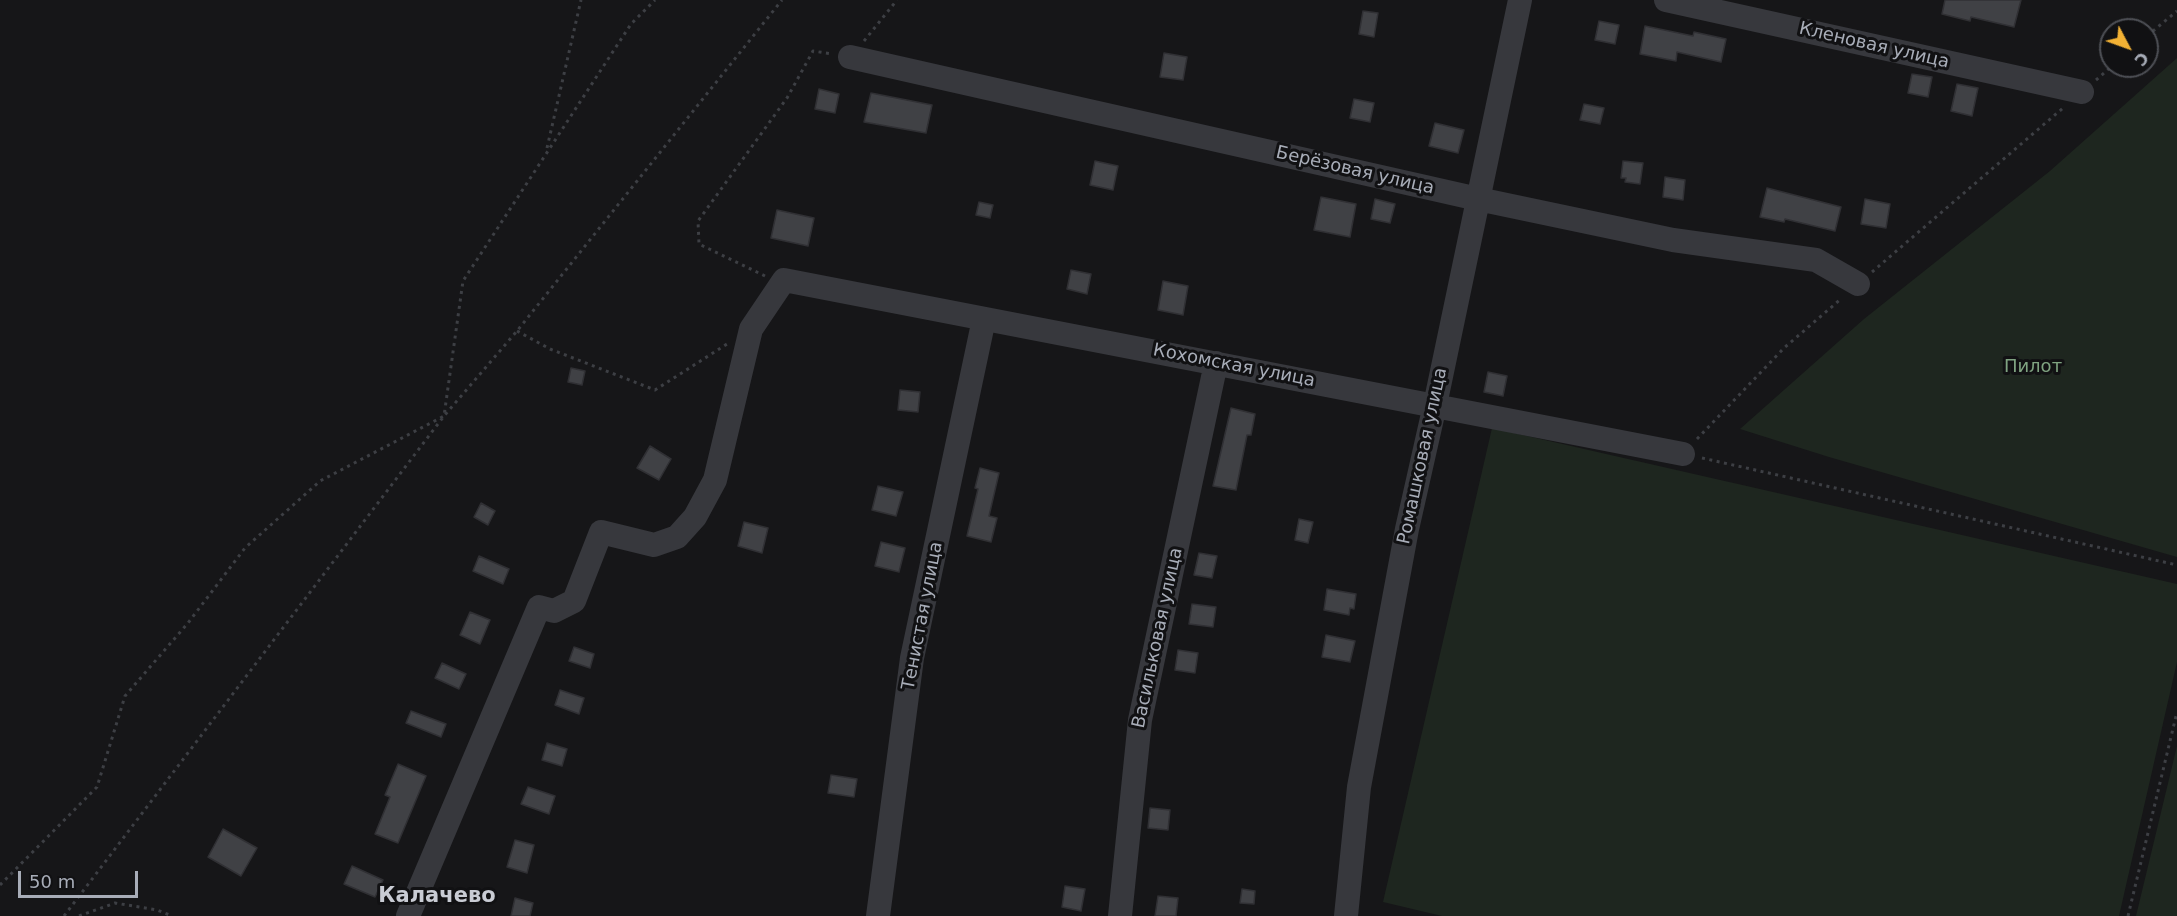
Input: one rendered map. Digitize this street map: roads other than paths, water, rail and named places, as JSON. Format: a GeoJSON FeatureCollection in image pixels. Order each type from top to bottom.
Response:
{"type":"FeatureCollection","features":[{"type":"Feature","properties":{"kind":"street","name":"Ромашковая улица"},"geometry":{"type":"LineString","coordinates":[[1346,916],[1359,787],[1407,529],[1520,0]]}},
{"type":"Feature","properties":{"kind":"street","name":"Кленовая улица"},"geometry":{"type":"LineString","coordinates":[[1666,0],[2082,92]]}},
{"type":"Feature","properties":{"kind":"street","name":"Берёзовая улица"},"geometry":{"type":"LineString","coordinates":[[850,57],[1478,199],[1673,240],[1816,260],[1858,284]]}},
{"type":"Feature","properties":{"kind":"street","name":"Кохомская улица"},"geometry":{"type":"LineString","coordinates":[[408,916],[539,607],[554,611],[574,601],[601,532],[654,545],[677,537],[695,517],[715,480],[751,329],[784,280],[1683,454]]}},
{"type":"Feature","properties":{"kind":"street","name":"Тенистая улица"},"geometry":{"type":"LineString","coordinates":[[879,916],[912,658],[984,319]]}},
{"type":"Feature","properties":{"kind":"street","name":"Васильковая улица"},"geometry":{"type":"LineString","coordinates":[[1120,916],[1140,720],[1216,363]]}},
{"type":"Feature","properties":{"kind":"district","name":"Калачево"},"geometry":{"type":"Point","coordinates":[437,897]}},
{"type":"Feature","properties":{"kind":"park label","name":"Пилот"},"geometry":{"type":"Point","coordinates":[2033,367]}}]}
